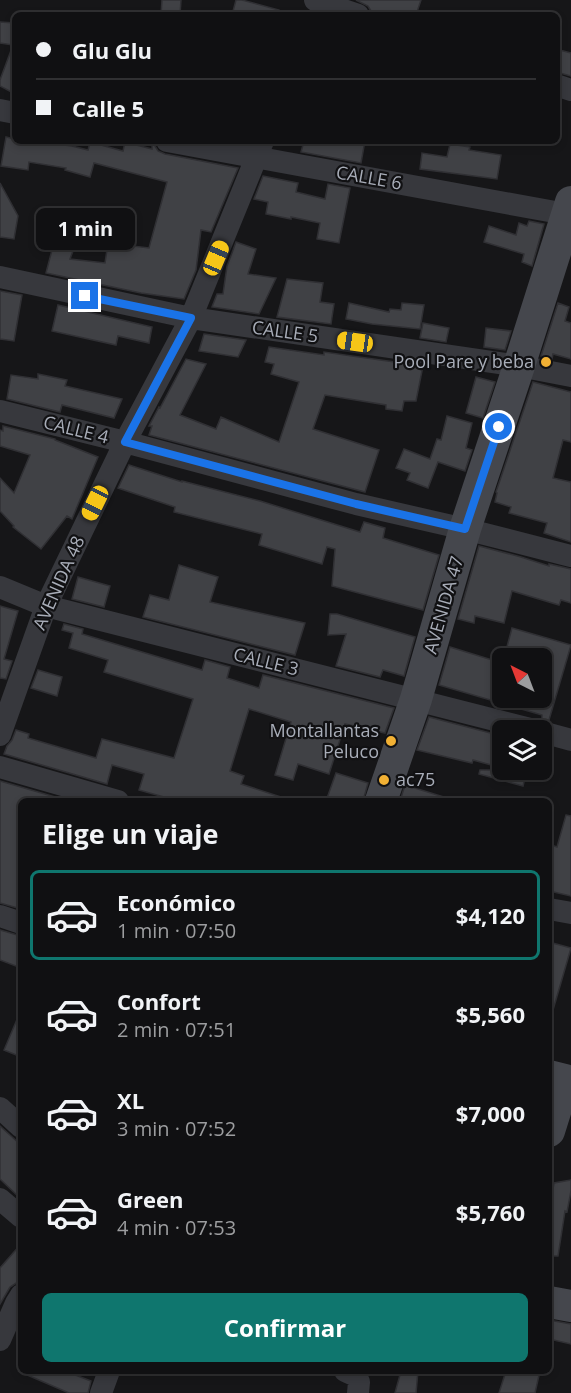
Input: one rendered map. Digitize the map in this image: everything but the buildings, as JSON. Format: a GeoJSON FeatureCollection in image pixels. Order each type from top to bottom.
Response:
{"type":"FeatureCollection","features":[{"type":"Feature","properties":{"kind":"street"},"geometry":{"type":"LineString","coordinates":[[315,0],[349,12]]}},
{"type":"Feature","properties":{"kind":"street","name":"CALLE 6"},"geometry":{"type":"LineString","coordinates":[[201,144],[260,149],[570,210]]}},
{"type":"Feature","properties":{"kind":"street","name":"AVENIDA 48"},"geometry":{"type":"LineString","coordinates":[[0,735],[46,606],[125,442],[191,318],[260,149]]}},
{"type":"Feature","properties":{"kind":"street","name":"AVENIDA 47"},"geometry":{"type":"LineString","coordinates":[[382,798],[416,699],[465,529],[570,210]]}},
{"type":"Feature","properties":{"kind":"street","name":"CALLE 5"},"geometry":{"type":"LineString","coordinates":[[0,277],[191,318],[519,366],[571,376]]}},
{"type":"Feature","properties":{"kind":"street","name":"CALLE 4"},"geometry":{"type":"LineString","coordinates":[[0,411],[356,504],[571,556]]}},
{"type":"Feature","properties":{"kind":"street","name":"CALLE 3"},"geometry":{"type":"LineString","coordinates":[[0,587],[46,606],[496,720]]}},
{"type":"Feature","properties":{"kind":"street"},"geometry":{"type":"LineString","coordinates":[[552,735],[571,740]]}},
{"type":"Feature","properties":{"kind":"street"},"geometry":{"type":"LineString","coordinates":[[0,767],[108,798]]}},
{"type":"Feature","properties":{"kind":"street"},"geometry":{"type":"LineString","coordinates":[[552,910],[571,914]]}},
{"type":"Feature","properties":{"kind":"street"},"geometry":{"type":"LineString","coordinates":[[0,916],[18,922]]}},
{"type":"Feature","properties":{"kind":"street"},"geometry":{"type":"LineString","coordinates":[[552,1120],[564,1076]]}},
{"type":"Feature","properties":{"kind":"street"},"geometry":{"type":"LineString","coordinates":[[0,1108],[18,1124]]}},
{"type":"Feature","properties":{"kind":"street"},"geometry":{"type":"LineString","coordinates":[[0,1199],[18,1214]]}},
{"type":"Feature","properties":{"kind":"street"},"geometry":{"type":"LineString","coordinates":[[0,1340],[18,1300]]}},
{"type":"Feature","properties":{"kind":"street"},"geometry":{"type":"LineString","coordinates":[[552,1303],[571,1306]]}},
{"type":"Feature","properties":{"kind":"street"},"geometry":{"type":"LineString","coordinates":[[101,1393],[108,1374]]}},
{"type":"Feature","properties":{"kind":"street"},"geometry":{"type":"LineString","coordinates":[[352,1374],[357,1376],[359,1382],[358,1393]]}},
{"type":"Feature","properties":{"kind":"place","name":"Pool Pare y beba"},"geometry":{"type":"Point","coordinates":[546,362]}},
{"type":"Feature","properties":{"kind":"place","name":"Montallantas Peluco"},"geometry":{"type":"Point","coordinates":[391,741]}},
{"type":"Feature","properties":{"kind":"place","name":"ac75"},"geometry":{"type":"Point","coordinates":[384,780]}},
{"type":"Feature","properties":{"kind":"route"},"geometry":{"type":"LineString","coordinates":[[85,296],[191,318],[125,442],[356,504],[465,529],[499,427]]}}]}
